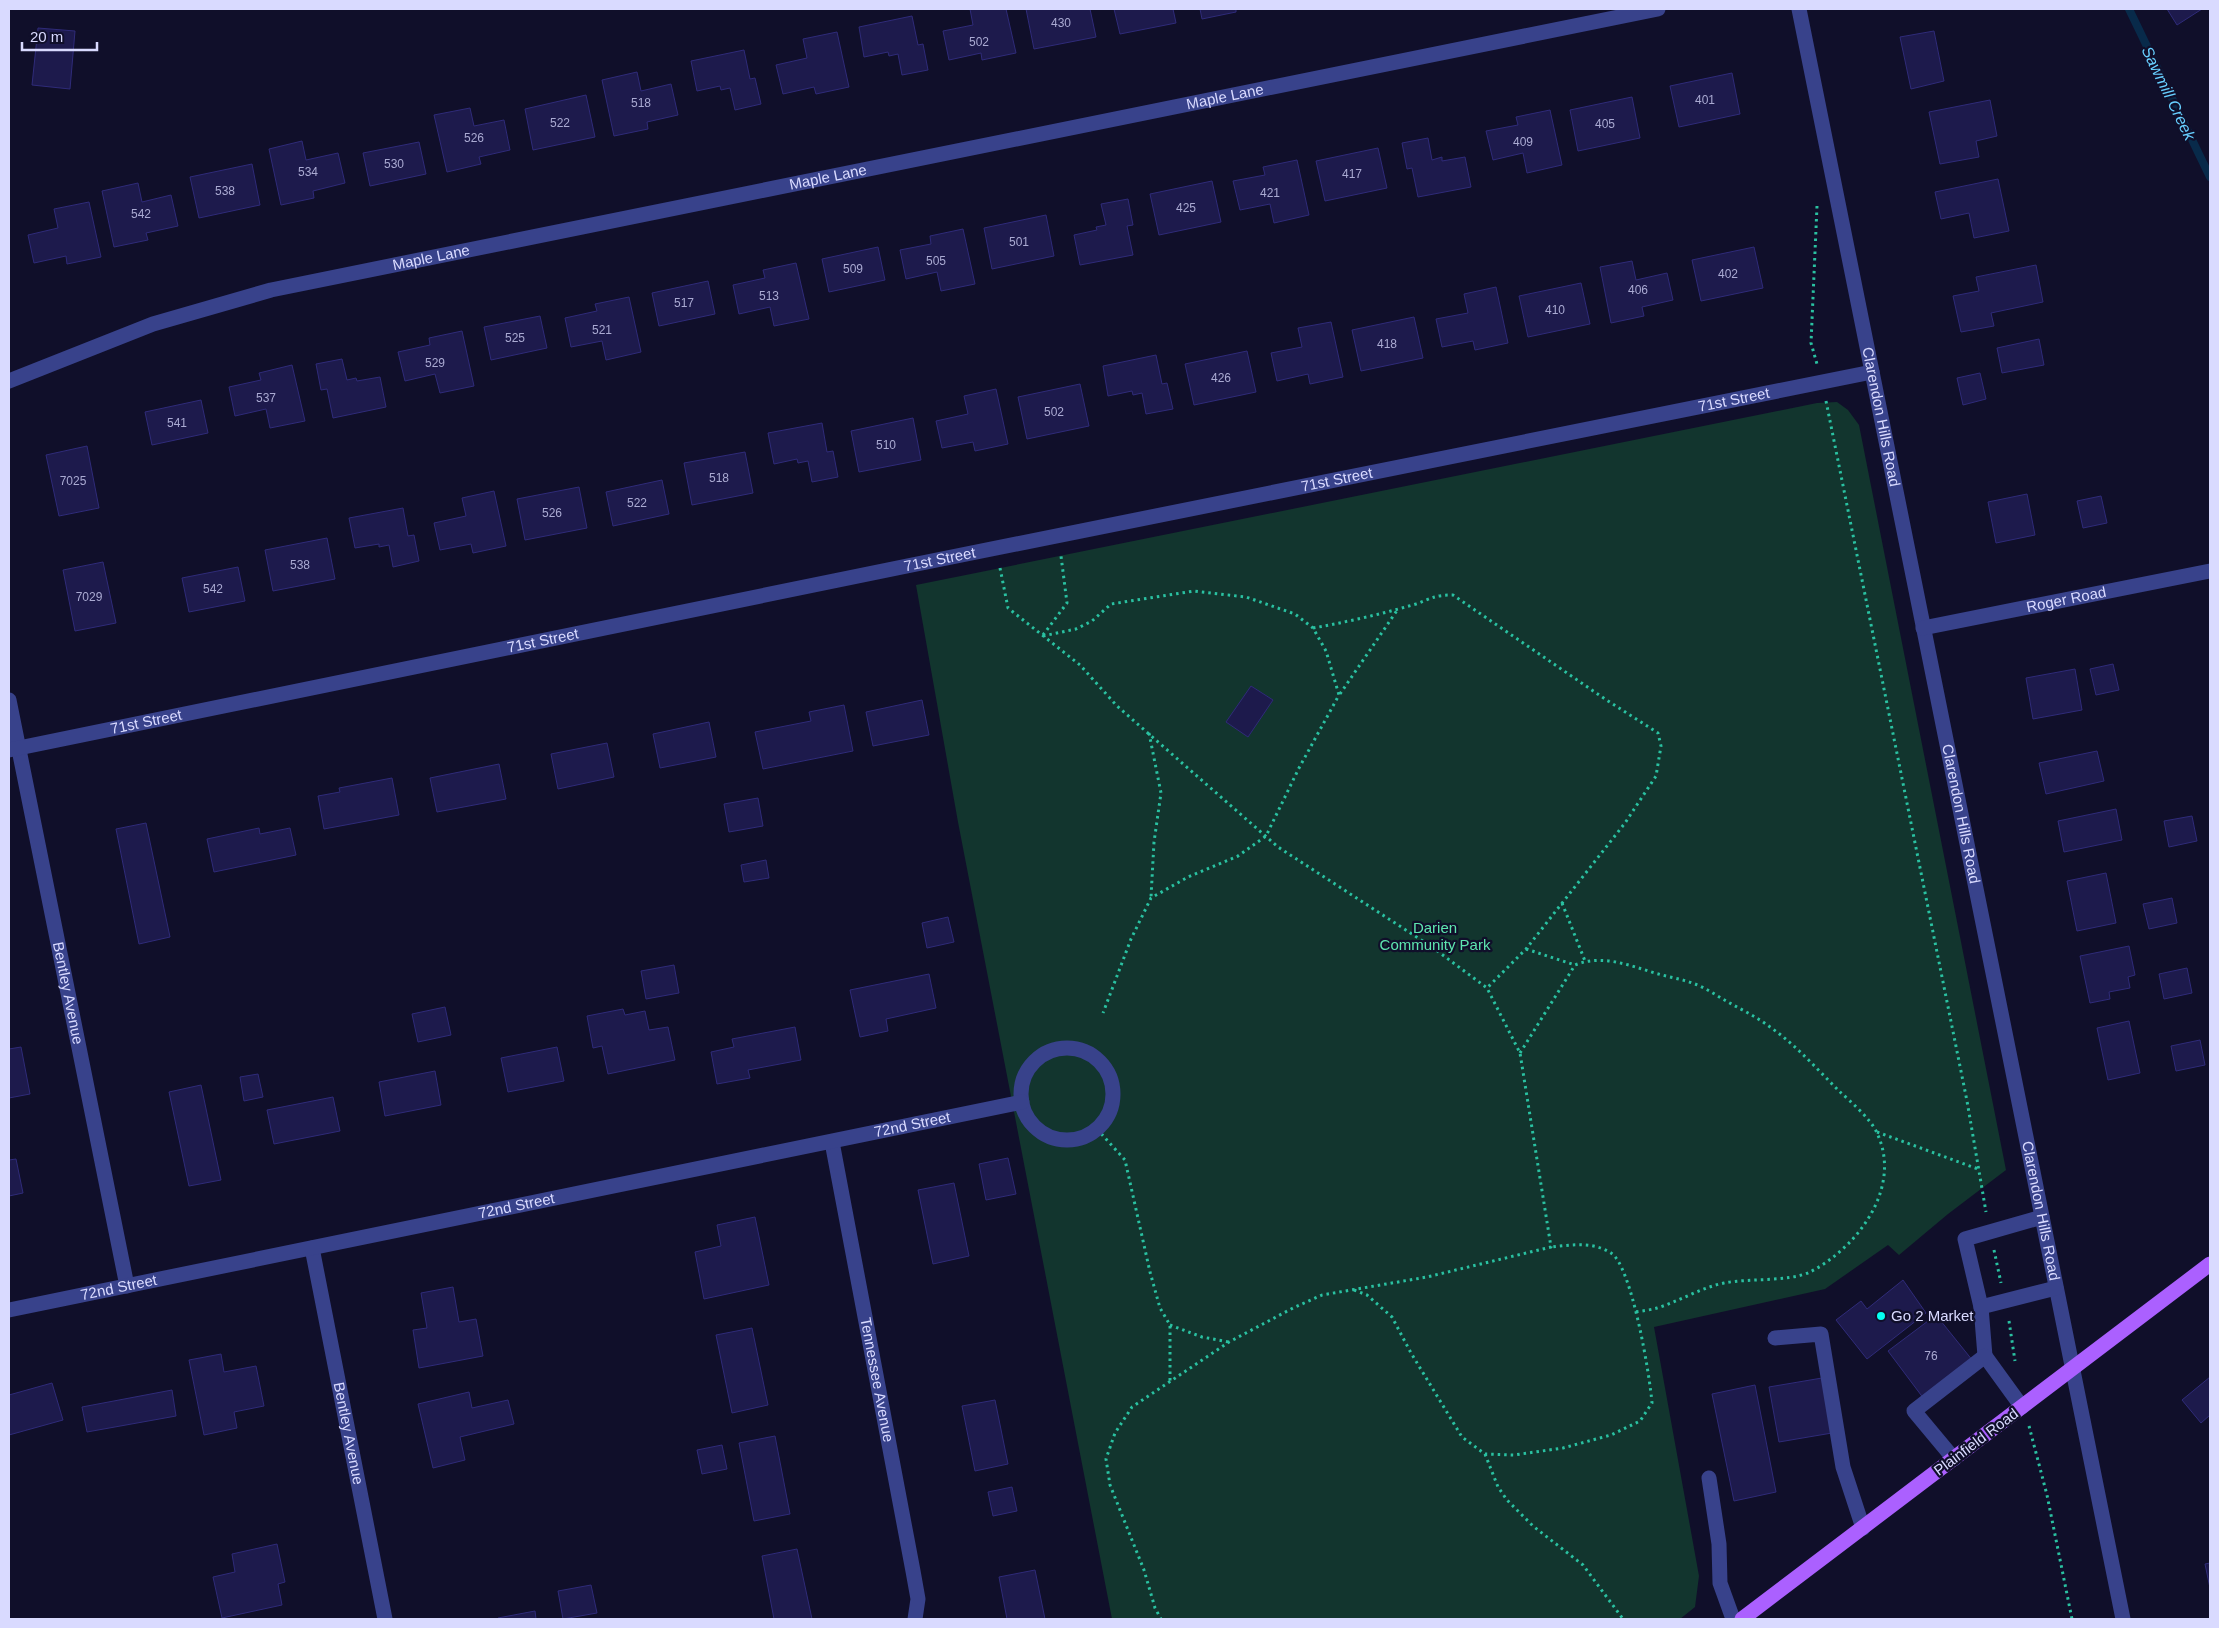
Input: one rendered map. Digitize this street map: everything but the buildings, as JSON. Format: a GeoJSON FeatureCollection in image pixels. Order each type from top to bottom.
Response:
{"type":"FeatureCollection","features":[{"type":"Feature","properties":{"kind":"main road","name":"Plainfield Road"},"geometry":{"type":"LineString","coordinates":[[1742,1619],[2210,1264]]}},
{"type":"Feature","properties":{"kind":"street","name":"Maple Lane"},"geometry":{"type":"LineString","coordinates":[[9,381],[153,324],[207,307],[272,290],[1658,9]]}},
{"type":"Feature","properties":{"kind":"street","name":"Clarendon Hills Road"},"geometry":{"type":"LineString","coordinates":[[1799,9],[2123,1619]]}},
{"type":"Feature","properties":{"kind":"street","name":"71st Street"},"geometry":{"type":"LineString","coordinates":[[14,749],[917,564],[1872,372]]}},
{"type":"Feature","properties":{"kind":"street","name":"Roger Road"},"geometry":{"type":"LineString","coordinates":[[1923,628],[2210,570]]}},
{"type":"Feature","properties":{"kind":"street","name":"Bentley Avenue"},"geometry":{"type":"LineString","coordinates":[[9,700],[14,749],[127,1286]]}},
{"type":"Feature","properties":{"kind":"street"},"geometry":{"type":"LineString","coordinates":[[1059,1048],[1074,1048],[1088,1052],[1104,1067],[1113,1086],[1113,1102],[1107,1117],[1097,1129],[1083,1137],[1067,1140],[1052,1137],[1038,1129],[1027,1117],[1022,1102],[1022,1088],[1026,1074],[1034,1062],[1046,1053],[1059,1048]]}},
{"type":"Feature","properties":{"kind":"street","name":"72nd Street"},"geometry":{"type":"LineString","coordinates":[[9,1310],[1022,1102]]}},
{"type":"Feature","properties":{"kind":"street","name":"Tennessee Avenue"},"geometry":{"type":"LineString","coordinates":[[832,1142],[918,1599],[915,1619]]}},
{"type":"Feature","properties":{"kind":"street"},"geometry":{"type":"LineString","coordinates":[[2022,1407],[1985,1356],[1981,1307],[1965,1239],[2042,1217]]}},
{"type":"Feature","properties":{"kind":"street","name":"Bentley Avenue"},"geometry":{"type":"LineString","coordinates":[[312,1248],[385,1619]]}},
{"type":"Feature","properties":{"kind":"street"},"geometry":{"type":"LineString","coordinates":[[1981,1307],[2056,1288]]}},
{"type":"Feature","properties":{"kind":"street"},"geometry":{"type":"LineString","coordinates":[[1775,1338],[1821,1334],[1843,1466],[1863,1528]]}},
{"type":"Feature","properties":{"kind":"street"},"geometry":{"type":"LineString","coordinates":[[1954,1459],[1914,1411],[1985,1356]]}},
{"type":"Feature","properties":{"kind":"street"},"geometry":{"type":"LineString","coordinates":[[1709,1478],[1719,1544],[1720,1583],[1733,1619]]}},
{"type":"Feature","properties":{"kind":"path"},"geometry":{"type":"LineString","coordinates":[[1817,205],[1811,343],[1822,383],[2005,1300],[2015,1360]]}},
{"type":"Feature","properties":{"kind":"path"},"geometry":{"type":"LineString","coordinates":[[1043,636],[1067,603],[1061,556]]}},
{"type":"Feature","properties":{"kind":"path"},"geometry":{"type":"LineString","coordinates":[[1000,568],[1008,608],[1080,664],[1117,706],[1278,847],[1432,947],[1487,988],[1520,1053],[1551,1247]]}},
{"type":"Feature","properties":{"kind":"path"},"geometry":{"type":"LineString","coordinates":[[1043,636],[1076,629],[1092,621],[1111,604],[1194,591],[1246,597],[1295,614],[1313,628],[1326,651],[1339,695]]}},
{"type":"Feature","properties":{"kind":"path"},"geometry":{"type":"LineString","coordinates":[[1313,628],[1354,620],[1416,604],[1436,595],[1453,595],[1604,699],[1658,732],[1661,746],[1656,776],[1625,822],[1526,949],[1487,988]]}},
{"type":"Feature","properties":{"kind":"path"},"geometry":{"type":"LineString","coordinates":[[1151,898],[1188,877],[1238,856],[1266,836],[1299,768],[1339,695],[1399,608]]}},
{"type":"Feature","properties":{"kind":"path"},"geometry":{"type":"LineString","coordinates":[[1103,1013],[1131,939],[1151,898],[1154,842],[1161,793],[1149,733]]}},
{"type":"Feature","properties":{"kind":"path"},"geometry":{"type":"LineString","coordinates":[[1562,902],[1586,961]]}},
{"type":"Feature","properties":{"kind":"path"},"geometry":{"type":"LineString","coordinates":[[1526,949],[1575,965]]}},
{"type":"Feature","properties":{"kind":"path"},"geometry":{"type":"LineString","coordinates":[[1520,1053],[1575,965],[1586,961],[1620,961],[1696,984],[1769,1026],[1802,1053],[1855,1106],[1877,1132],[1882,1148],[1884,1167],[1881,1195],[1864,1225],[1829,1260],[1808,1273],[1784,1278],[1749,1279],[1723,1283],[1656,1308],[1634,1312]]}},
{"type":"Feature","properties":{"kind":"path"},"geometry":{"type":"LineString","coordinates":[[1097,1129],[1125,1160],[1150,1272],[1160,1308],[1170,1325],[1170,1382]]}},
{"type":"Feature","properties":{"kind":"path"},"geometry":{"type":"LineString","coordinates":[[1877,1132],[1978,1169]]}},
{"type":"Feature","properties":{"kind":"path"},"geometry":{"type":"LineString","coordinates":[[1161,1619],[1155,1608],[1144,1570],[1110,1485],[1106,1459],[1115,1433],[1132,1407],[1229,1342],[1322,1295],[1427,1276],[1551,1247],[1584,1244],[1612,1253],[1624,1273],[1648,1364],[1652,1403],[1640,1421],[1611,1435],[1563,1448],[1514,1455],[1485,1454]]}},
{"type":"Feature","properties":{"kind":"path"},"geometry":{"type":"LineString","coordinates":[[1353,1290],[1367,1295],[1392,1317],[1411,1353],[1462,1437],[1485,1454],[1498,1487],[1507,1500],[1533,1526],[1583,1565],[1623,1619]]}},
{"type":"Feature","properties":{"kind":"path"},"geometry":{"type":"LineString","coordinates":[[1170,1325],[1202,1337],[1229,1342]]}},
{"type":"Feature","properties":{"kind":"path"},"geometry":{"type":"LineString","coordinates":[[2031,1438],[2047,1495],[2072,1619]]}},
{"type":"Feature","properties":{"kind":"green space","name":"Darien Community Park"},"geometry":{"type":"Polygon","coordinates":[[[1837,402],[1848,410],[1859,425],[2006,1170],[1948,1214],[1899,1255],[1888,1245],[1825,1289],[1654,1327],[1699,1576],[1695,1607],[1680,1619],[1112,1619],[958,822],[916,585],[1817,403],[1837,402]]]}},
{"type":"Feature","properties":{"kind":"waterway","name":"Sawmill Creek"},"geometry":{"type":"LineString","coordinates":[[2129,9],[2210,177]]}},
{"type":"Feature","properties":{"kind":"place","name":"Go 2 Market"},"geometry":{"type":"Point","coordinates":[1881,1316]}}]}
